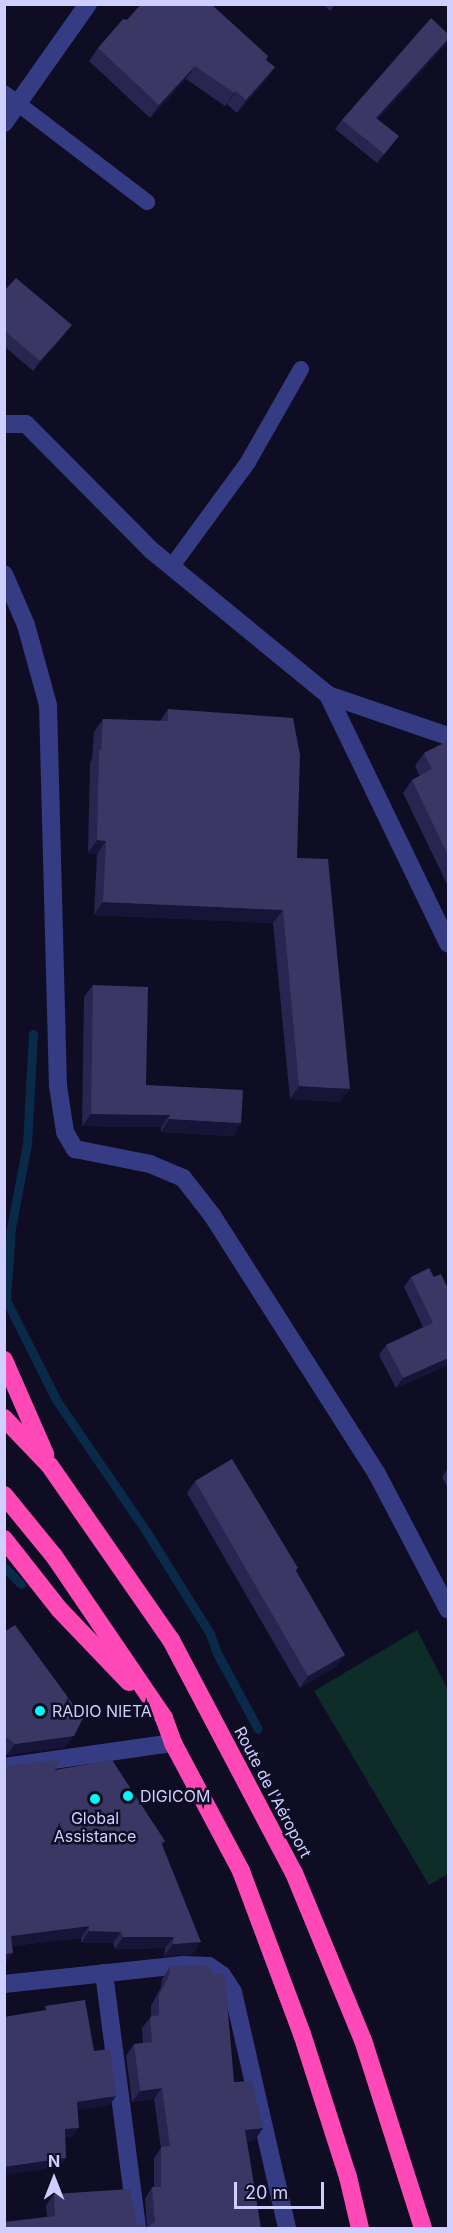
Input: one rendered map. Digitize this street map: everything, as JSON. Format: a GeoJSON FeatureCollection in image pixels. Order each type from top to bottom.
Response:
{"type":"FeatureCollection","features":[{"type":"Feature","properties":{"kind":"highway"},"geometry":{"type":"LineString","coordinates":[[4,1360],[50,1466]]}},
{"type":"Feature","properties":{"kind":"highway","name":"Route de l'Aéroport"},"geometry":{"type":"LineString","coordinates":[[4,1418],[50,1466],[171,1640],[294,1874],[363,2040],[423,2229]]}},
{"type":"Feature","properties":{"kind":"highway"},"geometry":{"type":"LineString","coordinates":[[4,1495],[54,1556],[164,1718],[173,1743],[241,1871],[302,2034],[348,2177],[360,2229]]}},
{"type":"Feature","properties":{"kind":"highway"},"geometry":{"type":"LineString","coordinates":[[4,1539],[59,1609],[164,1718]]}},
{"type":"Feature","properties":{"kind":"street"},"geometry":{"type":"LineString","coordinates":[[4,123],[11,99],[88,4]]}},
{"type":"Feature","properties":{"kind":"street"},"geometry":{"type":"LineString","coordinates":[[4,424],[26,424],[151,550],[328,695],[448,736]]}},
{"type":"Feature","properties":{"kind":"street"},"geometry":{"type":"LineString","coordinates":[[4,573],[26,625],[48,705],[58,1086],[65,1132],[75,1149],[150,1164],[183,1178],[212,1215],[377,1474],[448,1609]]}},
{"type":"Feature","properties":{"kind":"street"},"geometry":{"type":"LineString","coordinates":[[328,695],[448,943]]}},
{"type":"Feature","properties":{"kind":"street"},"geometry":{"type":"LineString","coordinates":[[4,1767],[173,1743]]}},
{"type":"Feature","properties":{"kind":"street"},"geometry":{"type":"LineString","coordinates":[[4,1984],[183,1965],[209,1966],[222,1975],[233,1992],[287,2229]]}},
{"type":"Feature","properties":{"kind":"street"},"geometry":{"type":"LineString","coordinates":[[104,1973],[137,2229]]}},
{"type":"Feature","properties":{"kind":"lane"},"geometry":{"type":"LineString","coordinates":[[11,99],[147,202]]}},
{"type":"Feature","properties":{"kind":"lane"},"geometry":{"type":"LineString","coordinates":[[172,566],[248,462],[301,369]]}},
{"type":"Feature","properties":{"kind":"green space"},"geometry":{"type":"Polygon","coordinates":[[[417,1630],[448,1690],[448,1874],[429,1885],[314,1691],[417,1630]]]}},
{"type":"Feature","properties":{"kind":"building"},"geometry":{"type":"Polygon","coordinates":[[[141,4],[211,4],[268,56],[266,60],[275,67],[246,100],[236,91],[234,93],[195,66],[159,105],[98,48],[123,19],[127,20],[141,4]]]}},
{"type":"Feature","properties":{"kind":"building"},"geometry":{"type":"Polygon","coordinates":[[[431,18],[448,34],[448,39],[376,118],[399,136],[384,154],[342,120],[431,18]]]}},
{"type":"Feature","properties":{"kind":"building"},"geometry":{"type":"Polygon","coordinates":[[[16,278],[72,325],[40,361],[4,330],[4,291],[16,278]]]}},
{"type":"Feature","properties":{"kind":"building"},"geometry":{"type":"Polygon","coordinates":[[[168,709],[293,718],[300,755],[297,858],[328,859],[350,1089],[299,1086],[283,910],[103,902],[106,841],[97,840],[99,750],[101,750],[103,719],[168,721],[168,709]]]}},
{"type":"Feature","properties":{"kind":"building"},"geometry":{"type":"Polygon","coordinates":[[[448,741],[448,855],[412,780],[432,769],[424,753],[448,741]]]}},
{"type":"Feature","properties":{"kind":"building"},"geometry":{"type":"Polygon","coordinates":[[[93,985],[148,987],[146,1085],[243,1090],[241,1123],[169,1119],[170,1115],[91,1114],[93,985]]]}},
{"type":"Feature","properties":{"kind":"building"},"geometry":{"type":"Polygon","coordinates":[[[429,1268],[434,1277],[441,1274],[448,1289],[448,1358],[403,1378],[386,1345],[433,1323],[411,1277],[429,1268]]]}},
{"type":"Feature","properties":{"kind":"building"},"geometry":{"type":"Polygon","coordinates":[[[232,1459],[298,1568],[295,1569],[345,1655],[308,1676],[195,1481],[232,1459]]]}},
{"type":"Feature","properties":{"kind":"building"},"geometry":{"type":"Polygon","coordinates":[[[15,1625],[83,1718],[74,1736],[15,1744],[4,1735],[4,1632],[15,1625]]]}},
{"type":"Feature","properties":{"kind":"building"},"geometry":{"type":"Polygon","coordinates":[[[61,1760],[55,1770],[112,1760],[165,1841],[161,1842],[201,1942],[173,1944],[174,1937],[123,1937],[121,1932],[89,1931],[89,1926],[11,1936],[13,1953],[4,1954],[4,1766],[61,1760]]]}},
{"type":"Feature","properties":{"kind":"building"},"geometry":{"type":"Polygon","coordinates":[[[210,1966],[213,1975],[223,1973],[225,1977],[234,2082],[252,2081],[263,2128],[245,2130],[261,2229],[4,2229],[4,2222],[55,2216],[54,2194],[130,2189],[136,2223],[146,2228],[155,2222],[152,2187],[161,2187],[161,2147],[170,2146],[162,2088],[140,2091],[134,2044],[152,2042],[150,2017],[159,2015],[159,1995],[169,1976],[170,1967],[210,1966]]]}},
{"type":"Feature","properties":{"kind":"building"},"geometry":{"type":"Polygon","coordinates":[[[85,2000],[94,2051],[110,2049],[116,2096],[77,2102],[79,2128],[65,2129],[66,2158],[4,2167],[4,2017],[46,2010],[45,2006],[85,2000]]]}},
{"type":"Feature","properties":{"kind":"waterway"},"geometry":{"type":"LineString","coordinates":[[33,1034],[27,1144],[11,1228],[6,1300],[57,1401],[146,1531],[210,1634],[217,1653],[258,1729]]}},
{"type":"Feature","properties":{"kind":"waterway"},"geometry":{"type":"LineString","coordinates":[[4,1567],[21,1584]]}},
{"type":"Feature","properties":{"kind":"place","name":"RADIO NIETA"},"geometry":{"type":"Point","coordinates":[40,1711]}},
{"type":"Feature","properties":{"kind":"place","name":"DIGICOM"},"geometry":{"type":"Point","coordinates":[128,1796]}},
{"type":"Feature","properties":{"kind":"place","name":"Global Assistance"},"geometry":{"type":"Point","coordinates":[95,1799]}}]}
